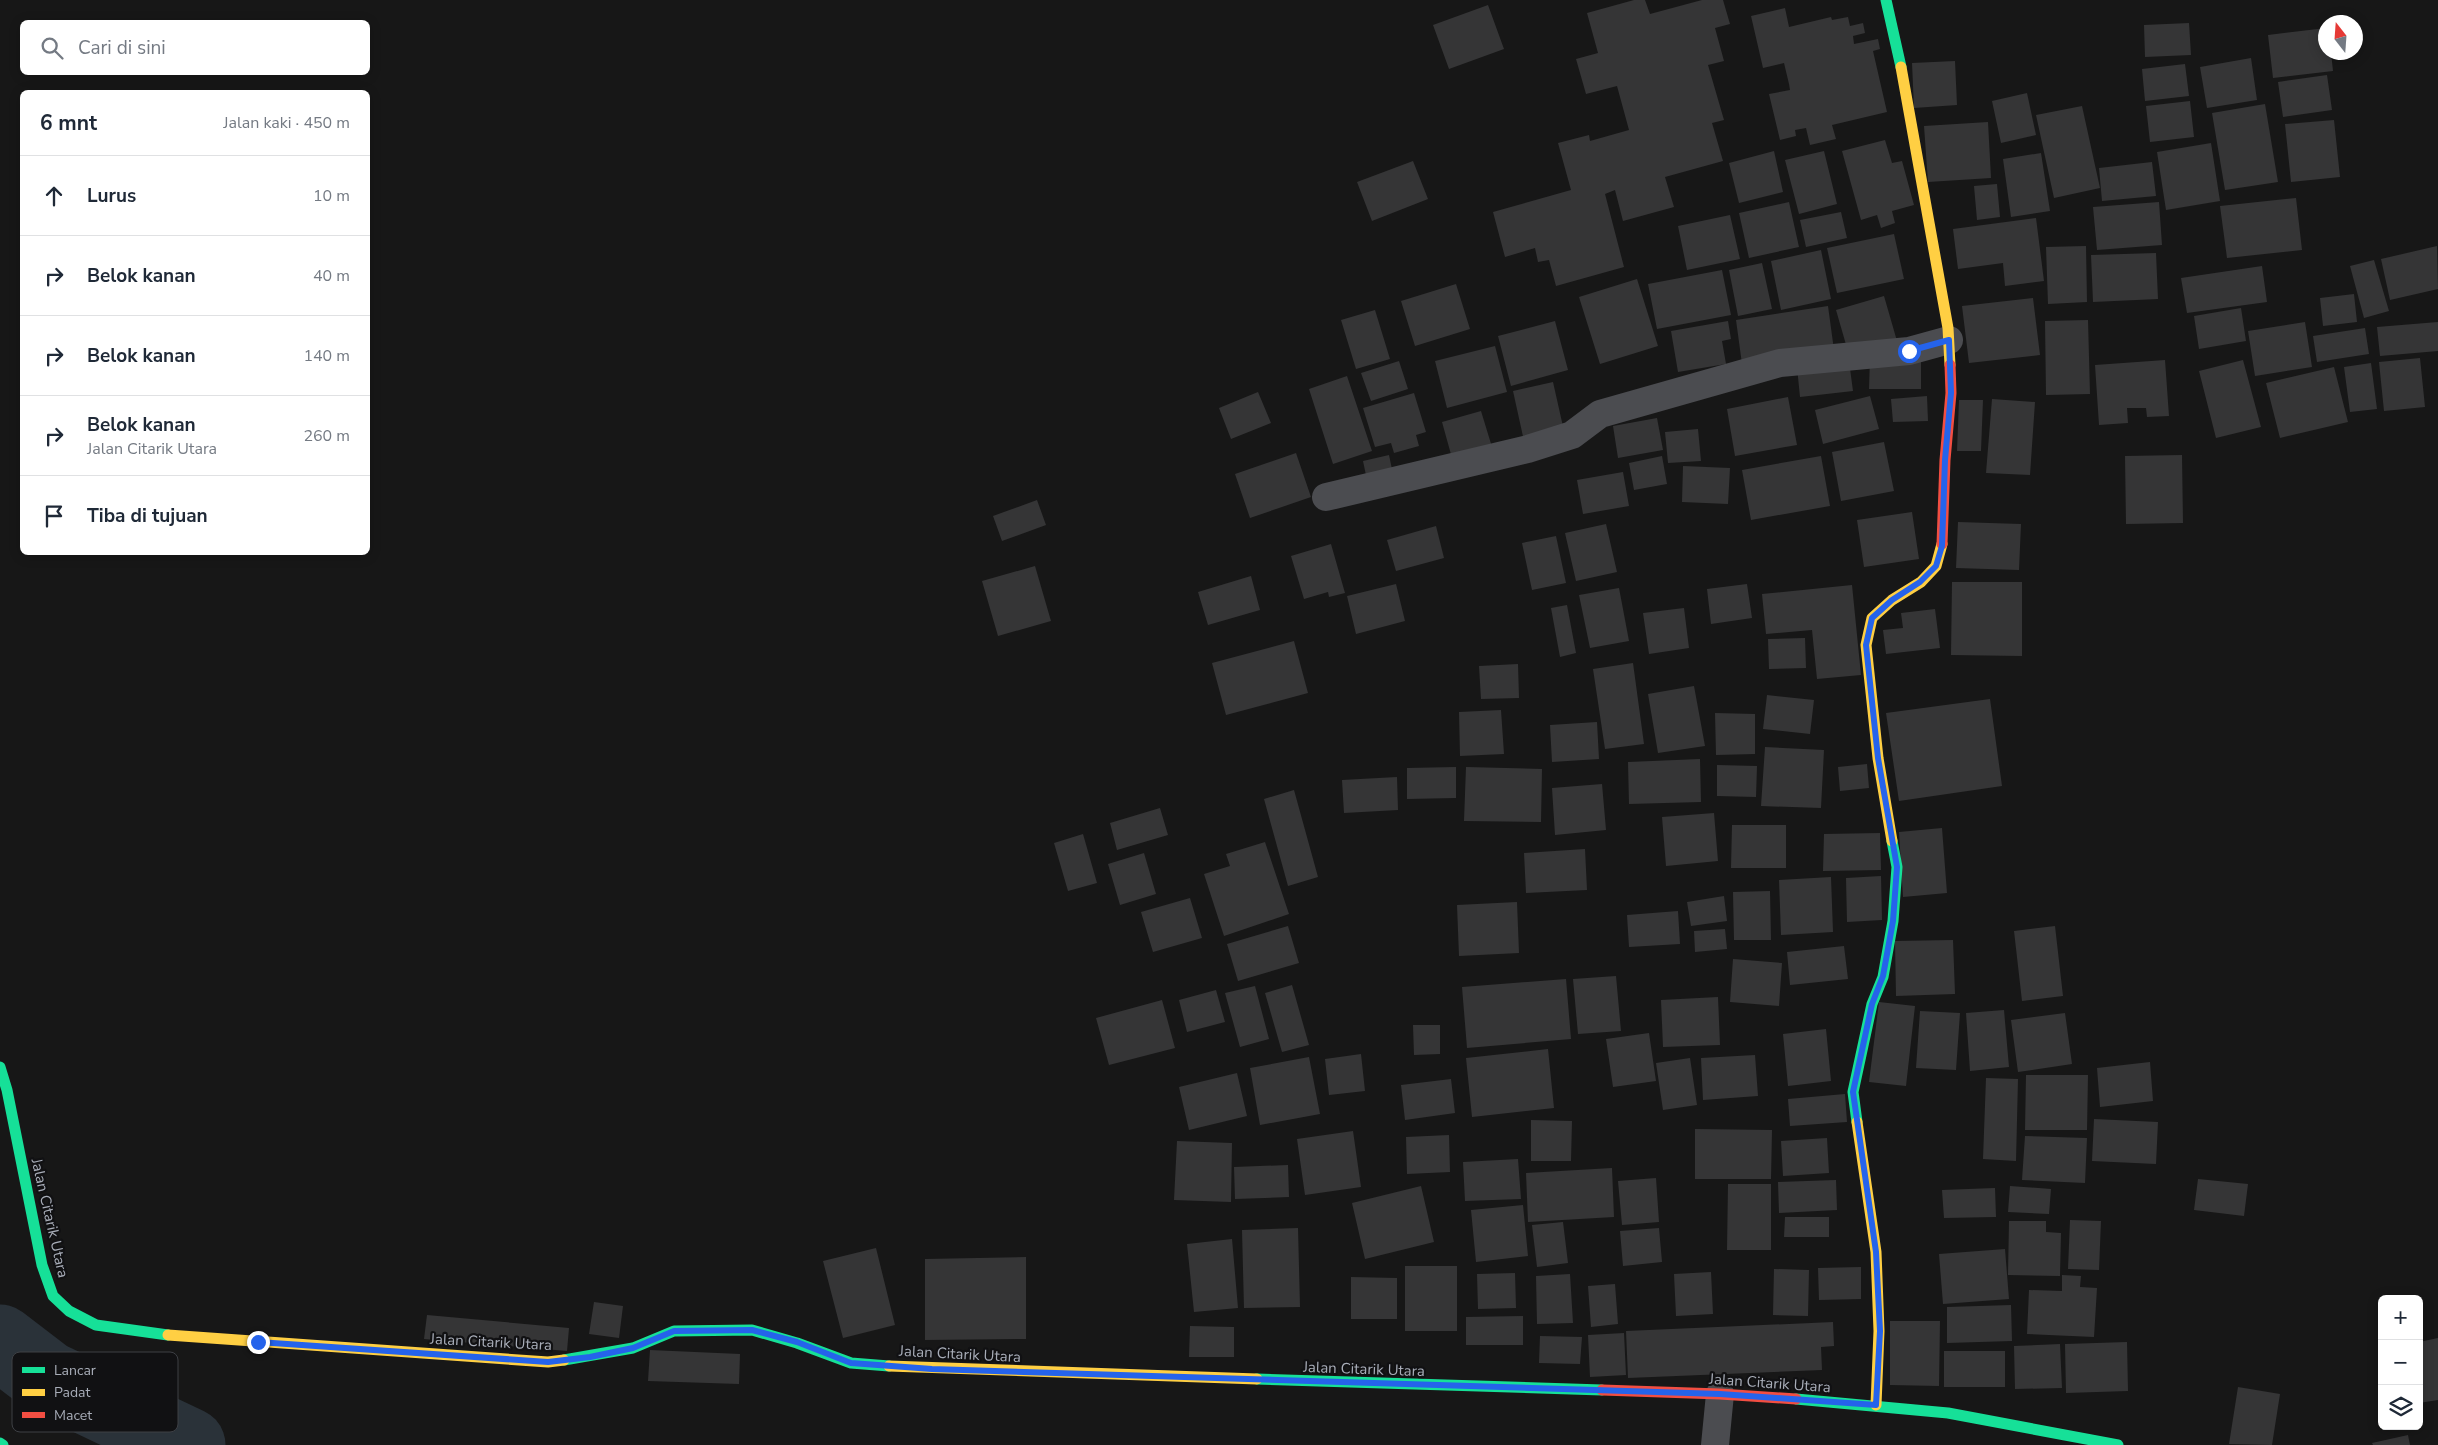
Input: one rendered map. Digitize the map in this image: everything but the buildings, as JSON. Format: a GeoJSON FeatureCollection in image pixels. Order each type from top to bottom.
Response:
{"type":"FeatureCollection","features":[{"type":"Feature","properties":{"kind":"street"},"geometry":{"type":"LineString","coordinates":[[1876,1405],[1880,1331],[1876,1252],[1853,1092],[1872,1004],[1883,976],[1893,921],[1897,867],[1878,758],[1866,645],[1872,618],[1892,600],[1920,582],[1936,566],[1942,546],[1945,460],[1951,393],[1949,340],[1905,85],[1886,0]]}},
{"type":"Feature","properties":{"kind":"street"},"geometry":{"type":"LineString","coordinates":[[1326,497],[1528,449],[1572,435],[1600,414],[1780,363],[1909,351],[1949,340]]}},
{"type":"Feature","properties":{"kind":"street","name":"Jalan Citarik Utara"},"geometry":{"type":"LineString","coordinates":[[0,1067],[7,1090],[42,1265],[53,1296],[69,1311],[96,1325],[137,1332],[258,1342],[548,1362],[590,1357],[633,1348],[674,1331],[752,1330],[797,1342],[851,1363],[932,1369],[1719,1406],[1876,1405],[1948,1413],[2042,1429],[2118,1445]]}},
{"type":"Feature","properties":{"kind":"street"},"geometry":{"type":"LineString","coordinates":[[1716,1445],[1719,1406]]}},
{"type":"Feature","properties":{"kind":"street"},"geometry":{"type":"LineString","coordinates":[[0,1443],[4,1445]]}},
{"type":"Feature","properties":{"kind":"waterway"},"geometry":{"type":"LineString","coordinates":[[0,1342],[13,1352]]}},
{"type":"Feature","properties":{"kind":"waterway"},"geometry":{"type":"LineString","coordinates":[[161,1432],[188,1445]]}},
{"type":"Feature","properties":{"kind":"traffic: fast"},"geometry":{"type":"LineString","coordinates":[[1886,0],[1901,67]]}},
{"type":"Feature","properties":{"kind":"traffic: fast"},"geometry":{"type":"LineString","coordinates":[[1857,1122],[1853,1092],[1872,1004],[1883,977],[1893,921],[1897,867],[1892,841]]}},
{"type":"Feature","properties":{"kind":"traffic: fast"},"geometry":{"type":"LineString","coordinates":[[0,1067],[7,1090],[42,1265],[53,1296],[69,1311],[96,1325],[168,1335]]}},
{"type":"Feature","properties":{"kind":"traffic: fast"},"geometry":{"type":"LineString","coordinates":[[564,1360],[633,1348],[674,1331],[752,1330],[797,1343],[851,1363],[889,1366]]}},
{"type":"Feature","properties":{"kind":"traffic: fast"},"geometry":{"type":"LineString","coordinates":[[1257,1379],[1602,1390]]}},
{"type":"Feature","properties":{"kind":"traffic: fast"},"geometry":{"type":"LineString","coordinates":[[1796,1399],[1948,1413],[2118,1445]]}},
{"type":"Feature","properties":{"kind":"traffic: slow"},"geometry":{"type":"LineString","coordinates":[[1901,67],[1948,328],[1950,365]]}},
{"type":"Feature","properties":{"kind":"traffic: slow"},"geometry":{"type":"LineString","coordinates":[[1892,841],[1878,758],[1866,645],[1872,618],[1892,600],[1921,582],[1936,566],[1942,544]]}},
{"type":"Feature","properties":{"kind":"traffic: slow"},"geometry":{"type":"LineString","coordinates":[[1857,1122],[1876,1252],[1879,1331],[1876,1405]]}},
{"type":"Feature","properties":{"kind":"traffic: slow"},"geometry":{"type":"LineString","coordinates":[[168,1335],[548,1362],[564,1360]]}},
{"type":"Feature","properties":{"kind":"traffic: slow"},"geometry":{"type":"LineString","coordinates":[[889,1366],[1257,1379]]}},
{"type":"Feature","properties":{"kind":"traffic: jam"},"geometry":{"type":"LineString","coordinates":[[1942,544],[1945,460],[1951,393],[1950,365]]}},
{"type":"Feature","properties":{"kind":"traffic: jam"},"geometry":{"type":"LineString","coordinates":[[1602,1390],[1796,1399]]}},
{"type":"Feature","properties":{"kind":"route"},"geometry":{"type":"LineString","coordinates":[[258,1342],[548,1362],[590,1357],[633,1348],[674,1331],[752,1330],[797,1342],[851,1363],[932,1369],[1418,1386],[1720,1394],[1876,1405],[1880,1331],[1876,1252],[1853,1092],[1872,1004],[1883,976],[1893,921],[1897,867],[1888,806],[1878,758],[1866,645],[1872,618],[1892,600],[1920,582],[1936,566],[1942,546],[1945,460],[1951,393],[1949,340],[1909,351]]}}]}
